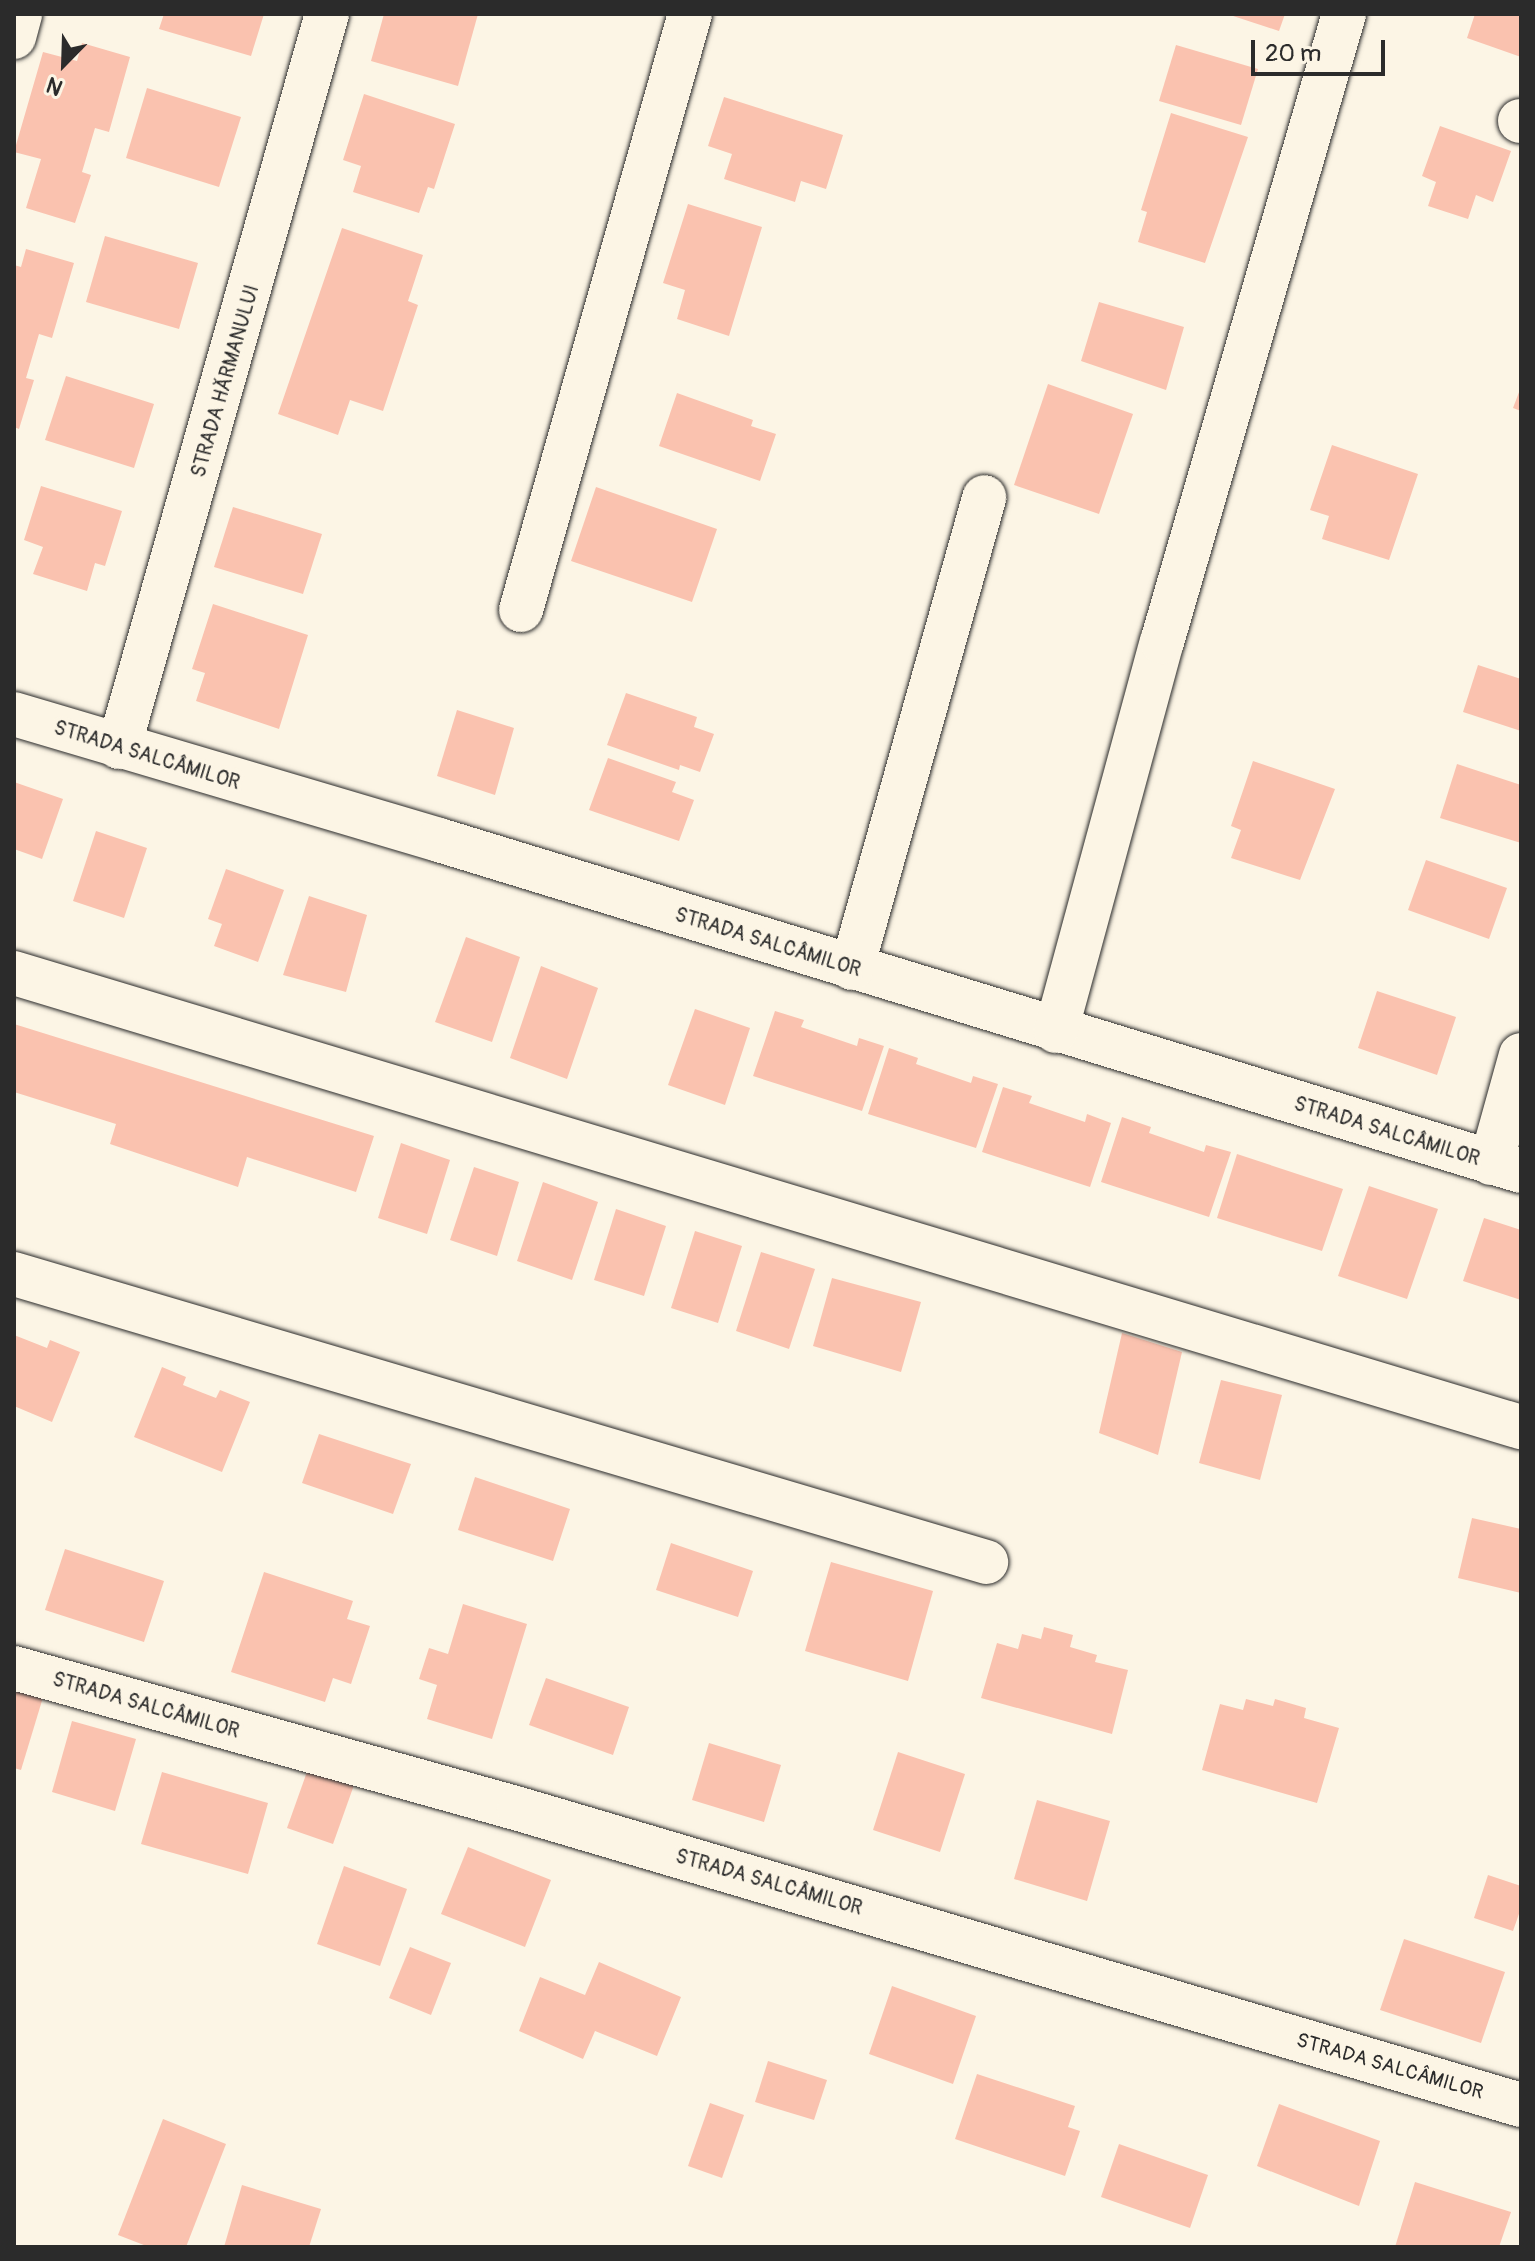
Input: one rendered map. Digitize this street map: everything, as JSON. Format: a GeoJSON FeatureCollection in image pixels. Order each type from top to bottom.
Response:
{"type":"FeatureCollection","features":[{"type":"Feature","properties":{"kind":"street"},"geometry":{"type":"LineString","coordinates":[[14,37],[20,14]]}},
{"type":"Feature","properties":{"kind":"street","name":"STRADA HĂRMANULUI"},"geometry":{"type":"LineString","coordinates":[[119,747],[327,14]]}},
{"type":"Feature","properties":{"kind":"street"},"geometry":{"type":"LineString","coordinates":[[521,610],[690,14]]}},
{"type":"Feature","properties":{"kind":"street"},"geometry":{"type":"LineString","coordinates":[[1056,1031],[1162,642],[1344,14]]}},
{"type":"Feature","properties":{"kind":"street"},"geometry":{"type":"LineString","coordinates":[[852,968],[984,497]]}},
{"type":"Feature","properties":{"kind":"street","name":"STRADA SALCÂMILOR"},"geometry":{"type":"LineString","coordinates":[[14,714],[439,840],[1506,1167]]}},
{"type":"Feature","properties":{"kind":"street"},"geometry":{"type":"LineString","coordinates":[[14,973],[1521,1427]]}},
{"type":"Feature","properties":{"kind":"street"},"geometry":{"type":"LineString","coordinates":[[1506,1167],[1521,1055]]}},
{"type":"Feature","properties":{"kind":"street"},"geometry":{"type":"LineString","coordinates":[[14,1274],[986,1562]]}},
{"type":"Feature","properties":{"kind":"street","name":"STRADA SALCÂMILOR"},"geometry":{"type":"LineString","coordinates":[[14,1668],[519,1809],[1521,2105]]}},
{"type":"Feature","properties":{"kind":"building"},"geometry":{"type":"Polygon","coordinates":[[[164,14],[264,14],[251,56],[159,29],[164,14]]]}},
{"type":"Feature","properties":{"kind":"building"},"geometry":{"type":"Polygon","coordinates":[[[384,14],[478,14],[458,86],[371,61],[384,14]]]}},
{"type":"Feature","properties":{"kind":"building"},"geometry":{"type":"Polygon","coordinates":[[[1227,14],[1285,14],[1279,31],[1227,14]]]}},
{"type":"Feature","properties":{"kind":"building"},"geometry":{"type":"Polygon","coordinates":[[[1475,14],[1521,14],[1521,57],[1467,38],[1475,14]]]}},
{"type":"Feature","properties":{"kind":"building"},"geometry":{"type":"Polygon","coordinates":[[[82,43],[130,57],[109,132],[95,128],[82,172],[91,175],[75,223],[26,208],[41,159],[14,152],[43,52],[77,61],[82,43]]]}},
{"type":"Feature","properties":{"kind":"building"},"geometry":{"type":"Polygon","coordinates":[[[1176,45],[1258,69],[1241,125],[1159,101],[1176,45]]]}},
{"type":"Feature","properties":{"kind":"building"},"geometry":{"type":"Polygon","coordinates":[[[147,88],[241,117],[219,187],[126,158],[147,88]]]}},
{"type":"Feature","properties":{"kind":"building"},"geometry":{"type":"Polygon","coordinates":[[[364,94],[455,124],[434,189],[428,187],[419,213],[353,192],[361,166],[343,160],[364,94]]]}},
{"type":"Feature","properties":{"kind":"building"},"geometry":{"type":"Polygon","coordinates":[[[724,97],[843,135],[826,189],[801,181],[795,202],[724,179],[732,154],[708,146],[724,97]]]}},
{"type":"Feature","properties":{"kind":"building"},"geometry":{"type":"Polygon","coordinates":[[[1171,113],[1248,137],[1205,263],[1138,242],[1147,212],[1141,210],[1171,113]]]}},
{"type":"Feature","properties":{"kind":"building"},"geometry":{"type":"Polygon","coordinates":[[[1440,126],[1511,151],[1493,202],[1476,195],[1468,219],[1428,206],[1436,182],[1422,176],[1440,126]]]}},
{"type":"Feature","properties":{"kind":"building"},"geometry":{"type":"Polygon","coordinates":[[[688,204],[762,227],[729,336],[677,319],[685,290],[663,283],[688,204]]]}},
{"type":"Feature","properties":{"kind":"building"},"geometry":{"type":"Polygon","coordinates":[[[342,228],[423,255],[408,301],[418,305],[383,411],[350,400],[338,435],[278,414],[342,228]]]}},
{"type":"Feature","properties":{"kind":"building"},"geometry":{"type":"Polygon","coordinates":[[[105,236],[198,263],[179,329],[86,302],[105,236]]]}},
{"type":"Feature","properties":{"kind":"building"},"geometry":{"type":"Polygon","coordinates":[[[26,249],[74,263],[52,338],[39,334],[26,378],[34,380],[19,429],[14,427],[14,265],[21,267],[26,249]]]}},
{"type":"Feature","properties":{"kind":"building"},"geometry":{"type":"Polygon","coordinates":[[[1099,302],[1184,327],[1166,390],[1081,361],[1099,302]]]}},
{"type":"Feature","properties":{"kind":"building"},"geometry":{"type":"Polygon","coordinates":[[[66,376],[154,404],[134,468],[45,440],[66,376]]]}},
{"type":"Feature","properties":{"kind":"building"},"geometry":{"type":"Polygon","coordinates":[[[1048,384],[1133,414],[1099,514],[1014,485],[1048,384]]]}},
{"type":"Feature","properties":{"kind":"building"},"geometry":{"type":"Polygon","coordinates":[[[1521,387],[1521,411],[1513,408],[1521,387]]]}},
{"type":"Feature","properties":{"kind":"building"},"geometry":{"type":"Polygon","coordinates":[[[677,393],[753,420],[751,426],[776,434],[760,481],[659,446],[677,393]]]}},
{"type":"Feature","properties":{"kind":"building"},"geometry":{"type":"Polygon","coordinates":[[[1332,445],[1418,474],[1389,560],[1322,539],[1329,516],[1310,510],[1332,445]]]}},
{"type":"Feature","properties":{"kind":"building"},"geometry":{"type":"Polygon","coordinates":[[[41,486],[122,511],[105,566],[95,563],[87,591],[33,574],[43,547],[24,540],[41,486]]]}},
{"type":"Feature","properties":{"kind":"building"},"geometry":{"type":"Polygon","coordinates":[[[596,487],[717,529],[692,602],[571,561],[596,487]]]}},
{"type":"Feature","properties":{"kind":"building"},"geometry":{"type":"Polygon","coordinates":[[[233,507],[322,534],[303,594],[214,567],[233,507]]]}},
{"type":"Feature","properties":{"kind":"building"},"geometry":{"type":"Polygon","coordinates":[[[213,604],[308,635],[279,729],[196,701],[205,673],[192,669],[213,604]]]}},
{"type":"Feature","properties":{"kind":"building"},"geometry":{"type":"Polygon","coordinates":[[[1478,665],[1521,679],[1521,731],[1463,712],[1478,665]]]}},
{"type":"Feature","properties":{"kind":"building"},"geometry":{"type":"Polygon","coordinates":[[[626,693],[697,717],[694,727],[714,734],[700,772],[680,765],[679,770],[607,745],[626,693]]]}},
{"type":"Feature","properties":{"kind":"building"},"geometry":{"type":"Polygon","coordinates":[[[457,710],[514,728],[495,795],[437,776],[457,710]]]}},
{"type":"Feature","properties":{"kind":"building"},"geometry":{"type":"Polygon","coordinates":[[[608,758],[676,782],[672,792],[694,800],[679,841],[589,810],[608,758]]]}},
{"type":"Feature","properties":{"kind":"building"},"geometry":{"type":"Polygon","coordinates":[[[1253,761],[1335,789],[1300,880],[1231,858],[1241,830],[1231,826],[1253,761]]]}},
{"type":"Feature","properties":{"kind":"building"},"geometry":{"type":"Polygon","coordinates":[[[1457,764],[1521,785],[1521,843],[1440,818],[1457,764]]]}},
{"type":"Feature","properties":{"kind":"building"},"geometry":{"type":"Polygon","coordinates":[[[14,782],[63,799],[42,859],[14,849],[14,782]]]}},
{"type":"Feature","properties":{"kind":"building"},"geometry":{"type":"Polygon","coordinates":[[[96,831],[147,848],[124,918],[73,901],[96,831]]]}},
{"type":"Feature","properties":{"kind":"building"},"geometry":{"type":"Polygon","coordinates":[[[1426,860],[1507,888],[1489,939],[1408,910],[1426,860]]]}},
{"type":"Feature","properties":{"kind":"building"},"geometry":{"type":"Polygon","coordinates":[[[226,869],[284,890],[258,962],[214,946],[222,924],[208,919],[226,869]]]}},
{"type":"Feature","properties":{"kind":"building"},"geometry":{"type":"Polygon","coordinates":[[[309,896],[367,915],[346,992],[283,975],[309,896]]]}},
{"type":"Feature","properties":{"kind":"building"},"geometry":{"type":"Polygon","coordinates":[[[466,937],[520,957],[492,1042],[435,1022],[466,937]]]}},
{"type":"Feature","properties":{"kind":"building"},"geometry":{"type":"Polygon","coordinates":[[[541,966],[598,988],[567,1079],[510,1058],[541,966]]]}},
{"type":"Feature","properties":{"kind":"building"},"geometry":{"type":"Polygon","coordinates":[[[1377,991],[1456,1017],[1437,1075],[1358,1048],[1377,991]]]}},
{"type":"Feature","properties":{"kind":"building"},"geometry":{"type":"Polygon","coordinates":[[[695,1009],[750,1028],[725,1105],[668,1085],[695,1009]]]}},
{"type":"Feature","properties":{"kind":"building"},"geometry":{"type":"Polygon","coordinates":[[[775,1011],[804,1020],[801,1027],[857,1046],[859,1038],[884,1046],[862,1111],[753,1076],[775,1011]]]}},
{"type":"Feature","properties":{"kind":"building"},"geometry":{"type":"Polygon","coordinates":[[[14,1024],[374,1136],[356,1192],[247,1157],[238,1187],[110,1144],[116,1124],[14,1092],[14,1024]]]}},
{"type":"Feature","properties":{"kind":"building"},"geometry":{"type":"Polygon","coordinates":[[[889,1048],[918,1058],[916,1064],[971,1083],[973,1076],[998,1084],[976,1148],[868,1114],[889,1048]]]}},
{"type":"Feature","properties":{"kind":"building"},"geometry":{"type":"Polygon","coordinates":[[[1003,1087],[1032,1096],[1029,1103],[1085,1122],[1087,1114],[1111,1123],[1090,1187],[982,1152],[1003,1087]]]}},
{"type":"Feature","properties":{"kind":"building"},"geometry":{"type":"Polygon","coordinates":[[[1122,1117],[1151,1127],[1149,1133],[1204,1152],[1206,1145],[1231,1152],[1209,1217],[1101,1182],[1122,1117]]]}},
{"type":"Feature","properties":{"kind":"building"},"geometry":{"type":"Polygon","coordinates":[[[401,1143],[450,1160],[427,1234],[378,1218],[401,1143]]]}},
{"type":"Feature","properties":{"kind":"building"},"geometry":{"type":"Polygon","coordinates":[[[1237,1154],[1343,1189],[1322,1251],[1217,1218],[1237,1154]]]}},
{"type":"Feature","properties":{"kind":"building"},"geometry":{"type":"Polygon","coordinates":[[[474,1167],[519,1182],[497,1256],[450,1240],[474,1167]]]}},
{"type":"Feature","properties":{"kind":"building"},"geometry":{"type":"Polygon","coordinates":[[[543,1182],[598,1202],[572,1280],[517,1261],[543,1182]]]}},
{"type":"Feature","properties":{"kind":"building"},"geometry":{"type":"Polygon","coordinates":[[[1369,1186],[1438,1209],[1407,1299],[1338,1276],[1369,1186]]]}},
{"type":"Feature","properties":{"kind":"building"},"geometry":{"type":"Polygon","coordinates":[[[616,1209],[666,1226],[644,1296],[594,1280],[616,1209]]]}},
{"type":"Feature","properties":{"kind":"building"},"geometry":{"type":"Polygon","coordinates":[[[1484,1218],[1521,1230],[1521,1300],[1463,1281],[1484,1218]]]}},
{"type":"Feature","properties":{"kind":"building"},"geometry":{"type":"Polygon","coordinates":[[[695,1231],[742,1246],[718,1323],[671,1308],[695,1231]]]}},
{"type":"Feature","properties":{"kind":"building"},"geometry":{"type":"Polygon","coordinates":[[[761,1252],[815,1269],[789,1349],[736,1331],[761,1252]]]}},
{"type":"Feature","properties":{"kind":"building"},"geometry":{"type":"Polygon","coordinates":[[[832,1278],[921,1302],[901,1372],[813,1346],[832,1278]]]}},
{"type":"Feature","properties":{"kind":"building"},"geometry":{"type":"Polygon","coordinates":[[[1122,1333],[1182,1352],[1158,1455],[1099,1433],[1122,1333]]]}},
{"type":"Feature","properties":{"kind":"building"},"geometry":{"type":"Polygon","coordinates":[[[14,1335],[47,1348],[50,1340],[80,1352],[52,1422],[14,1406],[14,1335]]]}},
{"type":"Feature","properties":{"kind":"building"},"geometry":{"type":"Polygon","coordinates":[[[162,1367],[186,1377],[183,1385],[203,1393],[216,1398],[220,1390],[250,1402],[222,1472],[134,1437],[162,1367]]]}},
{"type":"Feature","properties":{"kind":"building"},"geometry":{"type":"Polygon","coordinates":[[[1221,1380],[1282,1395],[1260,1480],[1199,1463],[1221,1380]]]}},
{"type":"Feature","properties":{"kind":"building"},"geometry":{"type":"Polygon","coordinates":[[[319,1434],[411,1464],[393,1514],[302,1483],[319,1434]]]}},
{"type":"Feature","properties":{"kind":"building"},"geometry":{"type":"Polygon","coordinates":[[[475,1477],[570,1509],[553,1561],[458,1530],[475,1477]]]}},
{"type":"Feature","properties":{"kind":"building"},"geometry":{"type":"Polygon","coordinates":[[[1472,1518],[1521,1529],[1521,1593],[1458,1578],[1472,1518]]]}},
{"type":"Feature","properties":{"kind":"building"},"geometry":{"type":"Polygon","coordinates":[[[671,1543],[753,1571],[738,1617],[656,1590],[671,1543]]]}},
{"type":"Feature","properties":{"kind":"building"},"geometry":{"type":"Polygon","coordinates":[[[65,1549],[164,1581],[144,1642],[45,1610],[65,1549]]]}},
{"type":"Feature","properties":{"kind":"building"},"geometry":{"type":"Polygon","coordinates":[[[831,1562],[933,1591],[908,1681],[805,1651],[831,1562]]]}},
{"type":"Feature","properties":{"kind":"building"},"geometry":{"type":"Polygon","coordinates":[[[264,1572],[353,1601],[347,1619],[370,1626],[351,1684],[333,1678],[325,1702],[231,1672],[264,1572]]]}},
{"type":"Feature","properties":{"kind":"building"},"geometry":{"type":"Polygon","coordinates":[[[463,1604],[527,1624],[492,1739],[427,1719],[437,1685],[419,1679],[429,1648],[448,1654],[463,1604]]]}},
{"type":"Feature","properties":{"kind":"building"},"geometry":{"type":"Polygon","coordinates":[[[1044,1627],[1073,1635],[1070,1647],[1097,1655],[1095,1662],[1128,1670],[1112,1734],[981,1698],[997,1643],[1018,1649],[1022,1634],[1041,1639],[1044,1627]]]}},
{"type":"Feature","properties":{"kind":"building"},"geometry":{"type":"Polygon","coordinates":[[[546,1678],[629,1707],[613,1755],[529,1725],[546,1678]]]}},
{"type":"Feature","properties":{"kind":"building"},"geometry":{"type":"Polygon","coordinates":[[[14,1685],[44,1694],[21,1770],[14,1768],[14,1685]]]}},
{"type":"Feature","properties":{"kind":"building"},"geometry":{"type":"Polygon","coordinates":[[[1246,1699],[1273,1706],[1275,1699],[1306,1708],[1304,1718],[1339,1728],[1317,1803],[1202,1770],[1220,1704],[1243,1710],[1246,1699]]]}},
{"type":"Feature","properties":{"kind":"building"},"geometry":{"type":"Polygon","coordinates":[[[72,1721],[136,1739],[115,1811],[52,1792],[72,1721]]]}},
{"type":"Feature","properties":{"kind":"building"},"geometry":{"type":"Polygon","coordinates":[[[709,1743],[781,1765],[764,1822],[692,1800],[709,1743]]]}},
{"type":"Feature","properties":{"kind":"building"},"geometry":{"type":"Polygon","coordinates":[[[898,1752],[965,1774],[940,1852],[873,1830],[898,1752]]]}},
{"type":"Feature","properties":{"kind":"building"},"geometry":{"type":"Polygon","coordinates":[[[308,1769],[354,1785],[333,1844],[287,1828],[308,1769]]]}},
{"type":"Feature","properties":{"kind":"building"},"geometry":{"type":"Polygon","coordinates":[[[162,1772],[268,1803],[248,1874],[141,1844],[162,1772]]]}},
{"type":"Feature","properties":{"kind":"building"},"geometry":{"type":"Polygon","coordinates":[[[1037,1800],[1110,1821],[1087,1901],[1014,1879],[1037,1800]]]}},
{"type":"Feature","properties":{"kind":"building"},"geometry":{"type":"Polygon","coordinates":[[[468,1847],[551,1880],[525,1947],[441,1914],[468,1847]]]}},
{"type":"Feature","properties":{"kind":"building"},"geometry":{"type":"Polygon","coordinates":[[[344,1866],[407,1889],[380,1966],[317,1944],[344,1866]]]}},
{"type":"Feature","properties":{"kind":"building"},"geometry":{"type":"Polygon","coordinates":[[[1488,1875],[1521,1886],[1521,1908],[1513,1931],[1474,1918],[1488,1875]]]}},
{"type":"Feature","properties":{"kind":"building"},"geometry":{"type":"Polygon","coordinates":[[[1404,1939],[1505,1972],[1481,2043],[1380,2010],[1404,1939]]]}},
{"type":"Feature","properties":{"kind":"building"},"geometry":{"type":"Polygon","coordinates":[[[410,1947],[451,1963],[431,2015],[389,1998],[410,1947]]]}},
{"type":"Feature","properties":{"kind":"building"},"geometry":{"type":"Polygon","coordinates":[[[599,1962],[681,1997],[657,2056],[595,2031],[583,2059],[519,2031],[540,1977],[585,1995],[599,1962]]]}},
{"type":"Feature","properties":{"kind":"building"},"geometry":{"type":"Polygon","coordinates":[[[892,1986],[976,2016],[953,2084],[869,2054],[892,1986]]]}},
{"type":"Feature","properties":{"kind":"building"},"geometry":{"type":"Polygon","coordinates":[[[768,2061],[827,2080],[814,2120],[755,2102],[768,2061]]]}},
{"type":"Feature","properties":{"kind":"building"},"geometry":{"type":"Polygon","coordinates":[[[977,2074],[1075,2106],[1068,2127],[1080,2131],[1065,2176],[955,2139],[977,2074]]]}},
{"type":"Feature","properties":{"kind":"building"},"geometry":{"type":"Polygon","coordinates":[[[710,2103],[744,2115],[722,2178],[688,2166],[710,2103]]]}},
{"type":"Feature","properties":{"kind":"building"},"geometry":{"type":"Polygon","coordinates":[[[1279,2104],[1380,2141],[1359,2206],[1257,2166],[1279,2104]]]}},
{"type":"Feature","properties":{"kind":"building"},"geometry":{"type":"Polygon","coordinates":[[[163,2119],[226,2144],[186,2247],[149,2247],[118,2235],[163,2119]]]}},
{"type":"Feature","properties":{"kind":"building"},"geometry":{"type":"Polygon","coordinates":[[[1119,2144],[1208,2175],[1190,2228],[1101,2197],[1119,2144]]]}},
{"type":"Feature","properties":{"kind":"building"},"geometry":{"type":"Polygon","coordinates":[[[1415,2182],[1511,2212],[1499,2247],[1395,2247],[1415,2182]]]}},
{"type":"Feature","properties":{"kind":"building"},"geometry":{"type":"Polygon","coordinates":[[[242,2185],[321,2209],[309,2247],[224,2247],[242,2185]]]}}]}
